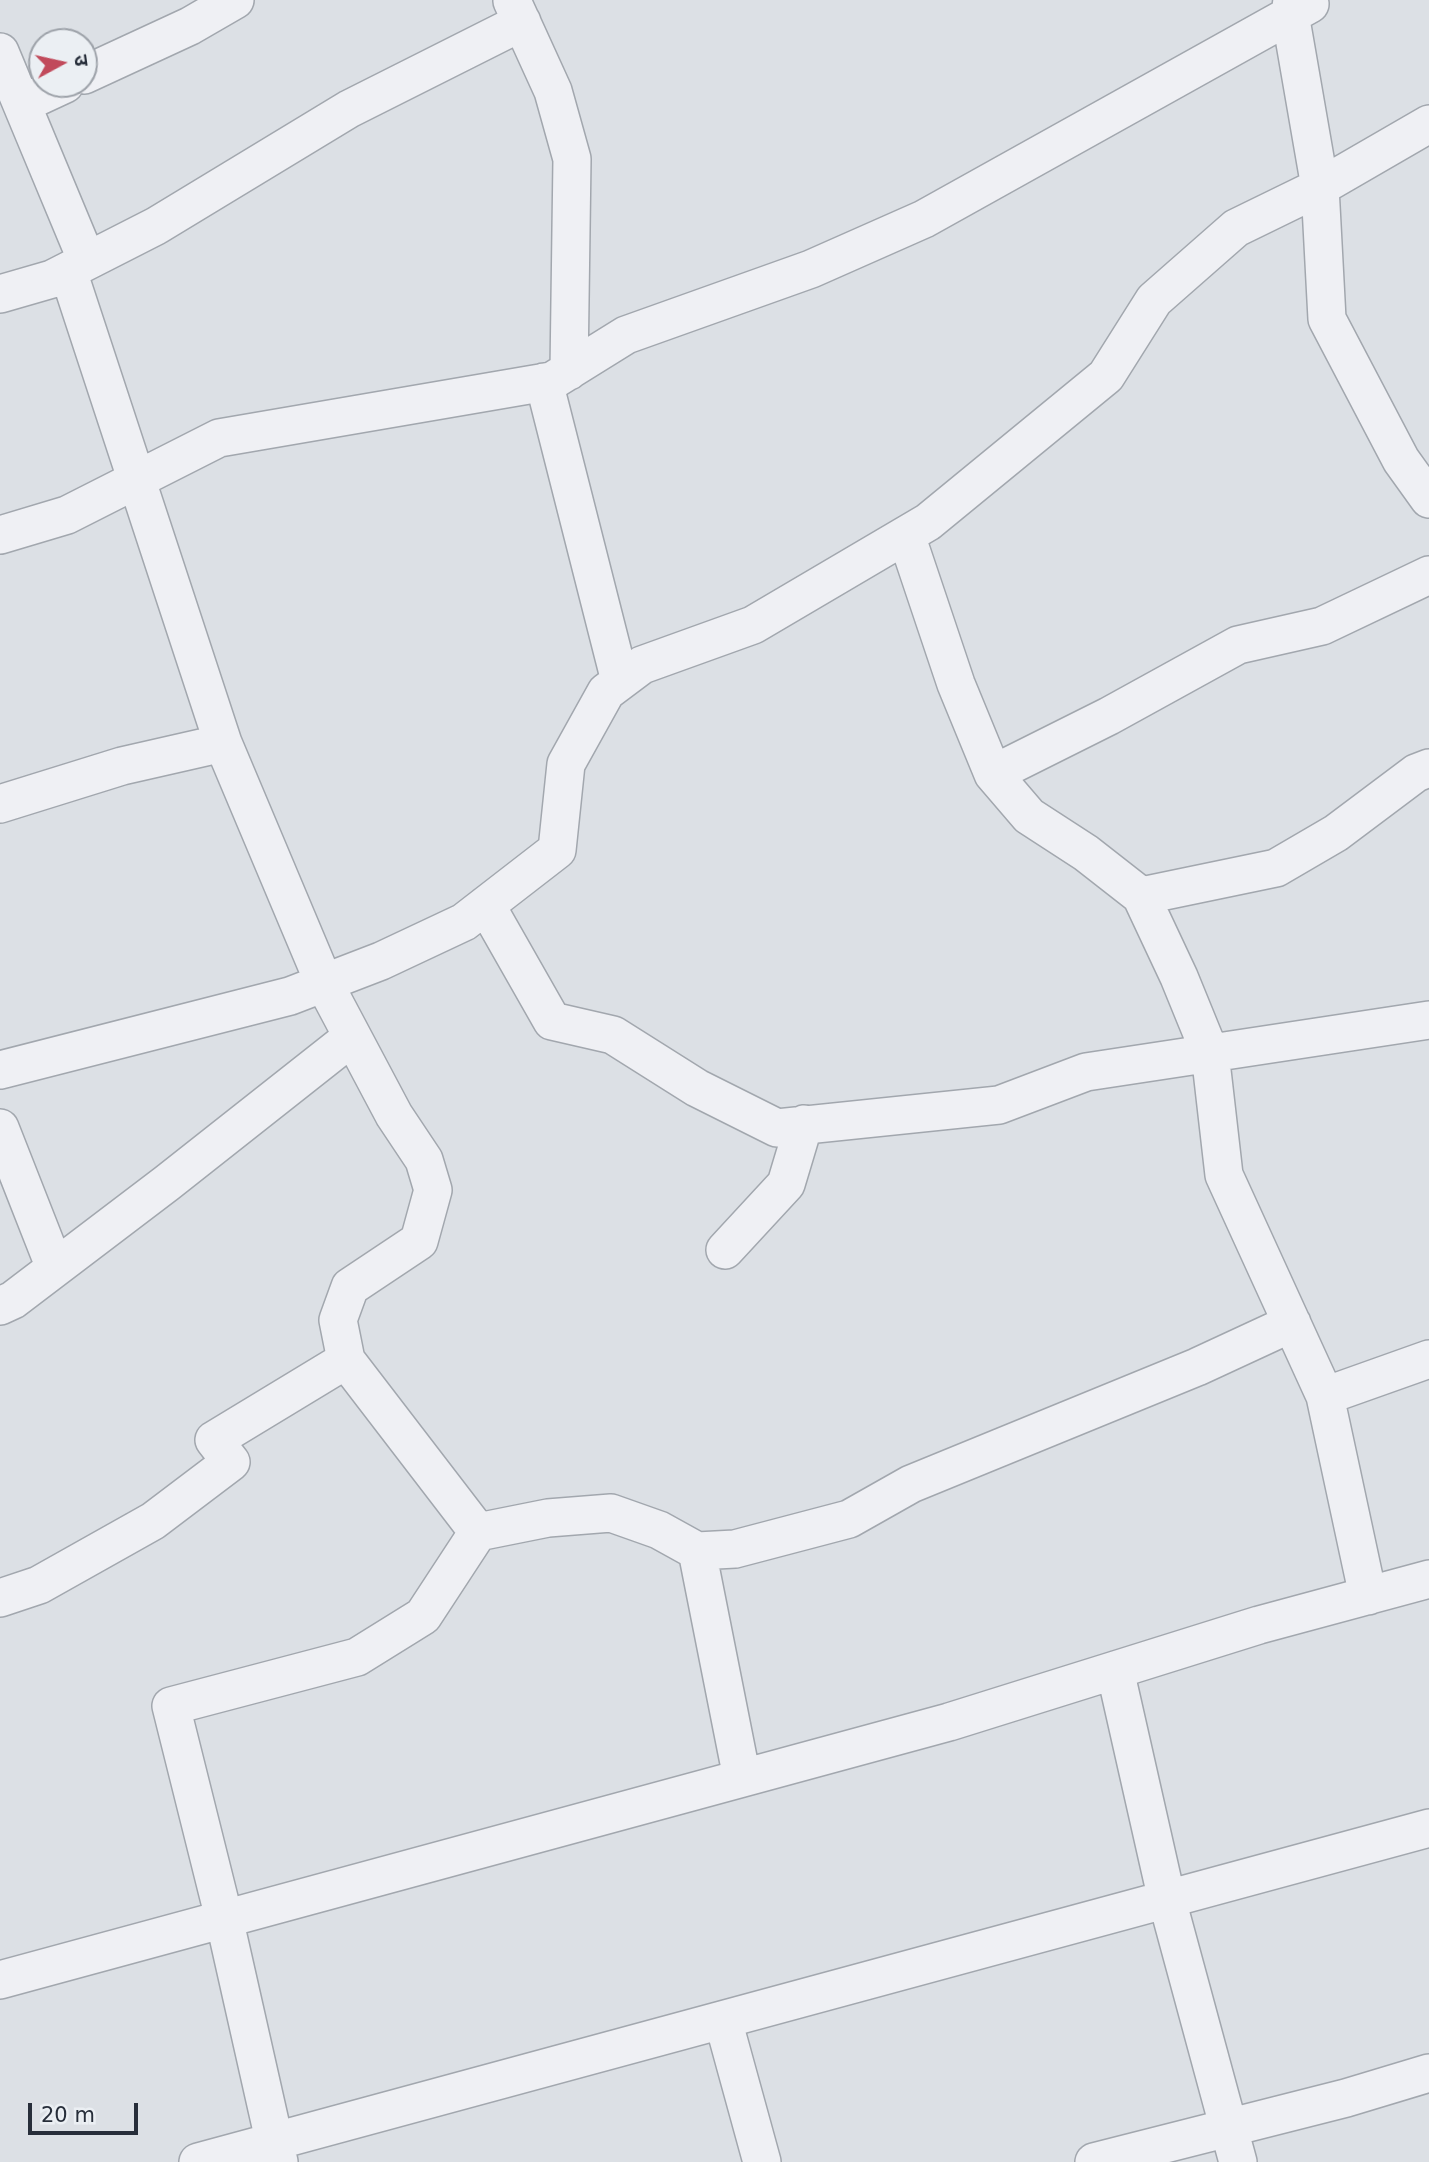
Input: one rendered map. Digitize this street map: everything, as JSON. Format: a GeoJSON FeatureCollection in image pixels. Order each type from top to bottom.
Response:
{"type":"FeatureCollection","features":[{"type":"Feature","properties":{"kind":"street"},"geometry":{"type":"LineString","coordinates":[[98,69],[190,26],[235,0]]}},
{"type":"Feature","properties":{"kind":"street"},"geometry":{"type":"LineString","coordinates":[[0,535],[66,515],[219,438],[556,376],[626,335],[811,270],[924,219],[1300,5],[1320,187],[1326,319],[1401,460],[1429,499]]}},
{"type":"Feature","properties":{"kind":"street"},"geometry":{"type":"LineString","coordinates":[[0,295],[77,266],[156,226],[520,7],[553,91],[572,159],[556,376],[620,681]]}},
{"type":"Feature","properties":{"kind":"street"},"geometry":{"type":"LineString","coordinates":[[0,52],[22,104],[77,266],[135,480],[223,743],[324,983],[394,1115],[424,1160],[433,1190],[419,1241],[350,1287],[338,1320],[346,1360],[478,1532]]}},
{"type":"Feature","properties":{"kind":"street"},"geometry":{"type":"LineString","coordinates":[[22,104],[35,98]]}},
{"type":"Feature","properties":{"kind":"street"},"geometry":{"type":"LineString","coordinates":[[0,1070],[277,999],[381,961],[464,922],[557,850],[566,764],[606,692],[642,665],[753,625],[928,522],[1106,376],[1154,300],[1236,228],[1320,187],[1429,124]]}},
{"type":"Feature","properties":{"kind":"street"},"geometry":{"type":"LineString","coordinates":[[906,535],[956,684],[993,774],[1028,816],[1086,853],[1141,896],[1210,1053],[1224,1175],[1325,1396],[1368,1596]]}},
{"type":"Feature","properties":{"kind":"street"},"geometry":{"type":"LineString","coordinates":[[993,774],[1109,716],[1238,645],[1322,626],[1429,575]]}},
{"type":"Feature","properties":{"kind":"street"},"geometry":{"type":"LineString","coordinates":[[0,804],[122,766],[223,743]]}},
{"type":"Feature","properties":{"kind":"street"},"geometry":{"type":"LineString","coordinates":[[1141,896],[1276,868],[1336,833],[1416,773],[1429,768]]}},
{"type":"Feature","properties":{"kind":"street"},"geometry":{"type":"LineString","coordinates":[[485,905],[552,1021],[613,1035],[697,1088],[777,1128],[999,1105],[1086,1072],[1429,1020]]}},
{"type":"Feature","properties":{"kind":"street"},"geometry":{"type":"LineString","coordinates":[[0,1306],[55,1268],[352,1037]]}},
{"type":"Feature","properties":{"kind":"street"},"geometry":{"type":"LineString","coordinates":[[725,1250],[786,1184],[804,1124]]}},
{"type":"Feature","properties":{"kind":"street"},"geometry":{"type":"LineString","coordinates":[[0,1128],[55,1268]]}},
{"type":"Feature","properties":{"kind":"street"},"geometry":{"type":"LineString","coordinates":[[277,2152],[224,1918],[170,1706],[357,1657],[423,1616],[478,1532],[548,1518],[611,1513],[659,1530],[697,1550],[735,1549],[849,1520],[911,1485],[1197,1367],[1292,1323]]}},
{"type":"Feature","properties":{"kind":"street"},"geometry":{"type":"LineString","coordinates":[[1325,1396],[1429,1359]]}},
{"type":"Feature","properties":{"kind":"street"},"geometry":{"type":"LineString","coordinates":[[0,1598],[38,1585],[153,1521],[231,1462],[214,1440],[346,1360]]}},
{"type":"Feature","properties":{"kind":"street"},"geometry":{"type":"LineString","coordinates":[[697,1550],[742,1778]]}},
{"type":"Feature","properties":{"kind":"street"},"geometry":{"type":"LineString","coordinates":[[0,1980],[949,1723],[1115,1670],[1429,1579]]}},
{"type":"Feature","properties":{"kind":"street"},"geometry":{"type":"LineString","coordinates":[[1115,1670],[1167,1900],[1238,2162]]}},
{"type":"Feature","properties":{"kind":"street"},"geometry":{"type":"LineString","coordinates":[[198,2162],[277,2152],[723,2020],[1429,1829]]}},
{"type":"Feature","properties":{"kind":"street"},"geometry":{"type":"LineString","coordinates":[[723,2020],[762,2162]]}},
{"type":"Feature","properties":{"kind":"street"},"geometry":{"type":"LineString","coordinates":[[1094,2162],[1429,2073]]}}]}
